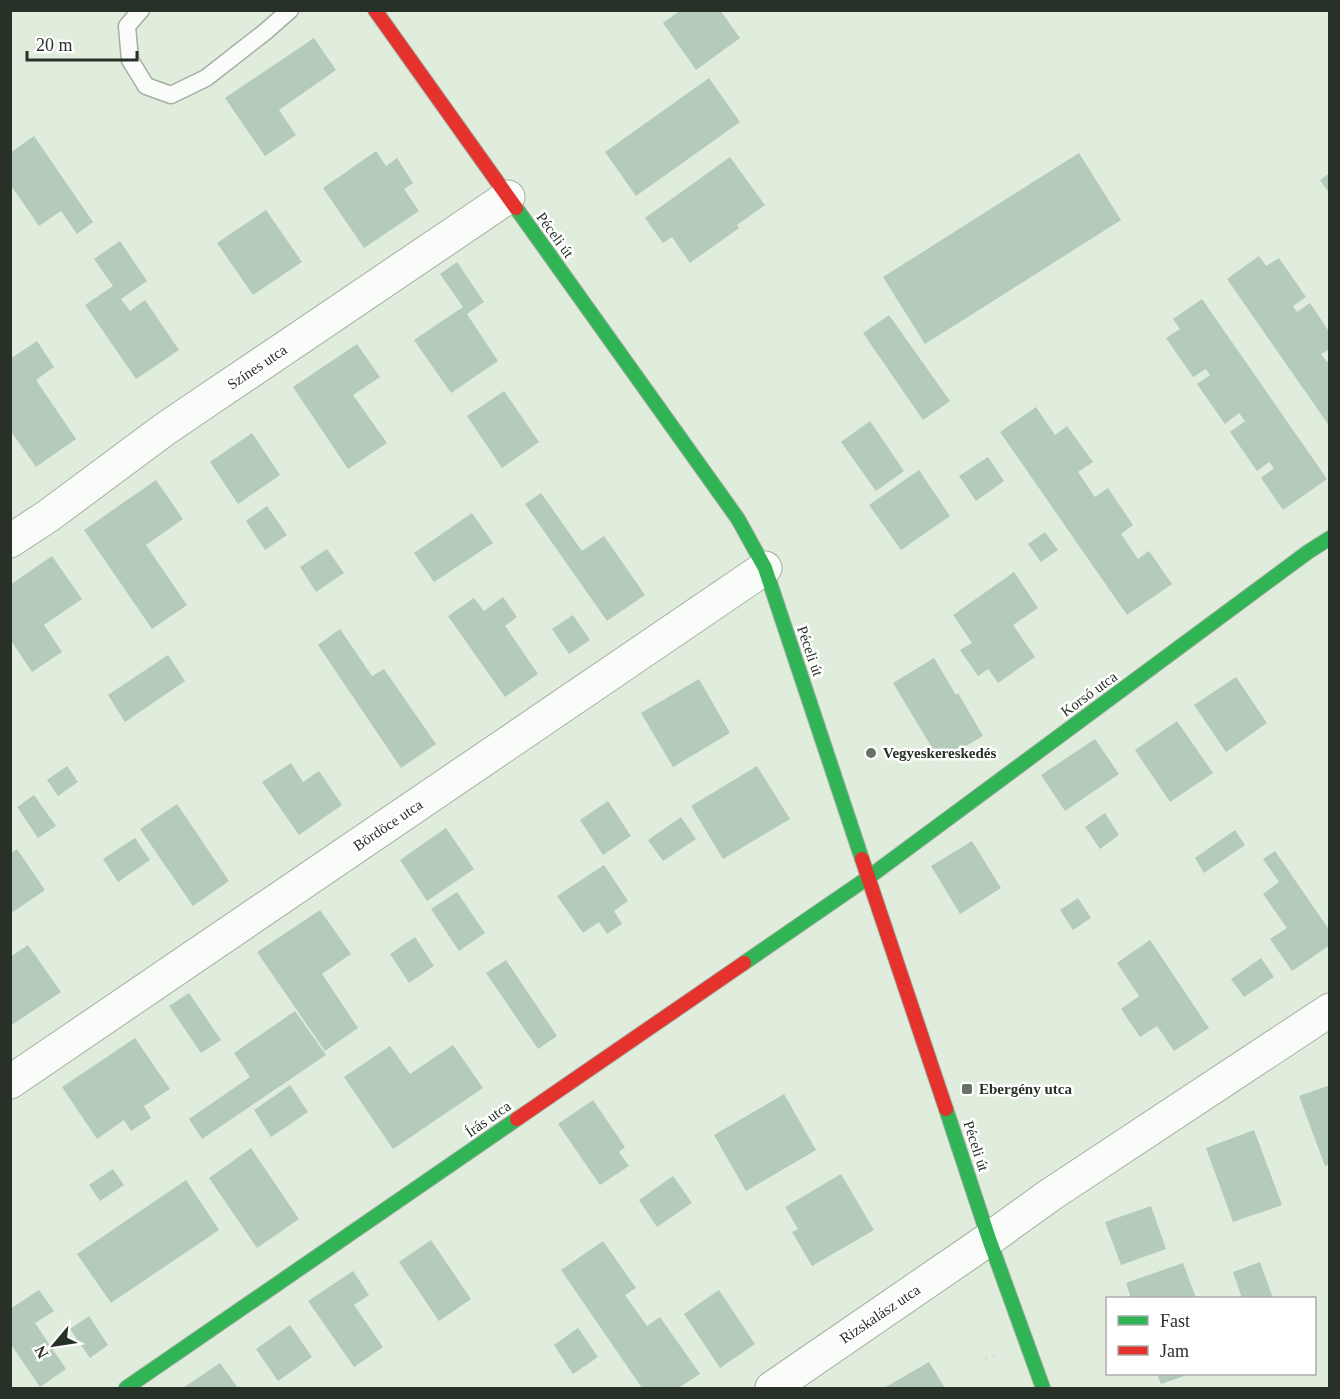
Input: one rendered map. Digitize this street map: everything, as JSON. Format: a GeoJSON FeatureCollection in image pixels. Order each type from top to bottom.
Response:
{"type":"FeatureCollection","features":[{"type":"Feature","properties":{"kind":"main road","name":"Péceli út"},"geometry":{"type":"LineString","coordinates":[[375,10],[738,519],[765,568],[990,1239],[1043,1389]]}},
{"type":"Feature","properties":{"kind":"main road","name":"Korsó utca"},"geometry":{"type":"LineString","coordinates":[[869,876],[1329,538]]}},
{"type":"Feature","properties":{"kind":"main road","name":"Írás utca"},"geometry":{"type":"LineString","coordinates":[[126,1389],[869,876]]}},
{"type":"Feature","properties":{"kind":"street","name":"Színes utca"},"geometry":{"type":"LineString","coordinates":[[10,541],[48,516],[165,429],[507,197]]}},
{"type":"Feature","properties":{"kind":"street","name":"Bördöce utca"},"geometry":{"type":"LineString","coordinates":[[10,1082],[765,568]]}},
{"type":"Feature","properties":{"kind":"street"},"geometry":{"type":"LineString","coordinates":[[990,1239],[1050,1195],[1329,1010]]}},
{"type":"Feature","properties":{"kind":"street","name":"Rizskalász utca"},"geometry":{"type":"LineString","coordinates":[[771,1389],[990,1239]]}},
{"type":"Feature","properties":{"kind":"lane"},"geometry":{"type":"LineString","coordinates":[[141,10],[127,26],[130,60],[146,86],[171,95],[206,78],[290,10]]}},
{"type":"Feature","properties":{"kind":"building"},"geometry":{"type":"Polygon","coordinates":[[[681,10],[720,10],[740,38],[696,70],[663,23],[681,10]]]}},
{"type":"Feature","properties":{"kind":"building"},"geometry":{"type":"Polygon","coordinates":[[[314,38],[336,70],[279,110],[296,135],[265,156],[225,98],[314,38]]]}},
{"type":"Feature","properties":{"kind":"building"},"geometry":{"type":"Polygon","coordinates":[[[709,78],[740,122],[636,196],[605,152],[709,78]]]}},
{"type":"Feature","properties":{"kind":"building"},"geometry":{"type":"Polygon","coordinates":[[[34,136],[93,222],[77,234],[61,211],[39,226],[10,184],[10,153],[34,136]]]}},
{"type":"Feature","properties":{"kind":"building"},"geometry":{"type":"Polygon","coordinates":[[[376,151],[386,166],[397,158],[413,183],[404,189],[419,211],[364,248],[323,188],[376,151]]]}},
{"type":"Feature","properties":{"kind":"building"},"geometry":{"type":"Polygon","coordinates":[[[1079,153],[1121,220],[925,344],[883,277],[1079,153]]]}},
{"type":"Feature","properties":{"kind":"building"},"geometry":{"type":"Polygon","coordinates":[[[730,157],[765,205],[737,225],[739,228],[690,263],[672,237],[663,243],[645,218],[730,157]]]}},
{"type":"Feature","properties":{"kind":"building"},"geometry":{"type":"Polygon","coordinates":[[[1330,173],[1330,194],[1320,180],[1330,173]]]}},
{"type":"Feature","properties":{"kind":"building"},"geometry":{"type":"Polygon","coordinates":[[[266,210],[302,262],[253,295],[217,243],[266,210]]]}},
{"type":"Feature","properties":{"kind":"building"},"geometry":{"type":"Polygon","coordinates":[[[120,241],[147,281],[121,299],[130,311],[145,300],[179,350],[136,379],[85,305],[113,286],[94,259],[120,241]]]}},
{"type":"Feature","properties":{"kind":"building"},"geometry":{"type":"Polygon","coordinates":[[[1259,256],[1266,266],[1279,258],[1306,297],[1293,306],[1297,312],[1310,303],[1330,333],[1330,349],[1321,354],[1327,362],[1330,360],[1330,427],[1227,279],[1259,256]]]}},
{"type":"Feature","properties":{"kind":"building"},"geometry":{"type":"Polygon","coordinates":[[[457,262],[484,302],[467,314],[498,361],[451,393],[414,340],[463,307],[440,274],[457,262]]]}},
{"type":"Feature","properties":{"kind":"building"},"geometry":{"type":"Polygon","coordinates":[[[1202,299],[1327,479],[1283,510],[1261,478],[1274,468],[1269,462],[1257,471],[1230,432],[1245,421],[1239,413],[1225,424],[1197,384],[1210,375],[1206,369],[1193,377],[1166,338],[1180,329],[1173,319],[1202,299]]]}},
{"type":"Feature","properties":{"kind":"building"},"geometry":{"type":"Polygon","coordinates":[[[889,315],[950,401],[923,420],[863,333],[889,315]]]}},
{"type":"Feature","properties":{"kind":"building"},"geometry":{"type":"Polygon","coordinates":[[[37,341],[54,367],[36,380],[76,439],[36,467],[10,430],[10,359],[37,341]]]}},
{"type":"Feature","properties":{"kind":"building"},"geometry":{"type":"Polygon","coordinates":[[[357,344],[380,377],[353,395],[387,443],[348,469],[293,387],[357,344]]]}},
{"type":"Feature","properties":{"kind":"building"},"geometry":{"type":"Polygon","coordinates":[[[504,391],[539,442],[502,468],[467,416],[504,391]]]}},
{"type":"Feature","properties":{"kind":"building"},"geometry":{"type":"Polygon","coordinates":[[[1036,407],[1055,435],[1067,426],[1093,462],[1078,472],[1095,497],[1108,488],[1133,525],[1121,534],[1138,559],[1149,551],[1172,584],[1127,615],[1000,432],[1036,407]]]}},
{"type":"Feature","properties":{"kind":"building"},"geometry":{"type":"Polygon","coordinates":[[[870,421],[904,471],[876,491],[841,442],[870,421]]]}},
{"type":"Feature","properties":{"kind":"building"},"geometry":{"type":"Polygon","coordinates":[[[252,433],[280,475],[238,504],[210,462],[252,433]]]}},
{"type":"Feature","properties":{"kind":"building"},"geometry":{"type":"Polygon","coordinates":[[[988,457],[1004,481],[976,501],[959,476],[988,457]]]}},
{"type":"Feature","properties":{"kind":"building"},"geometry":{"type":"Polygon","coordinates":[[[919,470],[950,516],[901,550],[869,505],[919,470]]]}},
{"type":"Feature","properties":{"kind":"building"},"geometry":{"type":"Polygon","coordinates":[[[156,480],[183,519],[146,545],[187,605],[152,629],[84,530],[156,480]]]}},
{"type":"Feature","properties":{"kind":"building"},"geometry":{"type":"Polygon","coordinates":[[[541,493],[582,551],[604,536],[645,595],[607,621],[525,504],[541,493]]]}},
{"type":"Feature","properties":{"kind":"building"},"geometry":{"type":"Polygon","coordinates":[[[267,506],[287,535],[265,550],[246,521],[267,506]]]}},
{"type":"Feature","properties":{"kind":"building"},"geometry":{"type":"Polygon","coordinates":[[[472,513],[493,543],[434,582],[414,553],[472,513]]]}},
{"type":"Feature","properties":{"kind":"building"},"geometry":{"type":"Polygon","coordinates":[[[1045,532],[1058,550],[1041,562],[1028,544],[1045,532]]]}},
{"type":"Feature","properties":{"kind":"building"},"geometry":{"type":"Polygon","coordinates":[[[327,549],[344,573],[316,592],[300,567],[327,549]]]}},
{"type":"Feature","properties":{"kind":"building"},"geometry":{"type":"Polygon","coordinates":[[[52,556],[82,599],[44,625],[62,652],[32,672],[10,639],[10,585],[52,556]]]}},
{"type":"Feature","properties":{"kind":"building"},"geometry":{"type":"Polygon","coordinates":[[[1014,572],[1038,608],[1013,625],[1035,657],[998,683],[988,669],[978,676],[960,650],[972,643],[953,615],[1014,572]]]}},
{"type":"Feature","properties":{"kind":"building"},"geometry":{"type":"Polygon","coordinates":[[[503,597],[517,617],[505,626],[538,674],[505,697],[448,616],[474,598],[484,611],[503,597]]]}},
{"type":"Feature","properties":{"kind":"building"},"geometry":{"type":"Polygon","coordinates":[[[573,615],[590,640],[569,654],[552,629],[573,615]]]}},
{"type":"Feature","properties":{"kind":"building"},"geometry":{"type":"Polygon","coordinates":[[[340,629],[372,676],[384,669],[436,744],[401,768],[318,645],[340,629]]]}},
{"type":"Feature","properties":{"kind":"building"},"geometry":{"type":"Polygon","coordinates":[[[168,655],[185,681],[125,722],[108,695],[168,655]]]}},
{"type":"Feature","properties":{"kind":"building"},"geometry":{"type":"Polygon","coordinates":[[[934,658],[983,736],[940,761],[893,683],[934,658]]]}},
{"type":"Feature","properties":{"kind":"building"},"geometry":{"type":"Polygon","coordinates":[[[1236,677],[1267,723],[1226,752],[1194,705],[1236,677]]]}},
{"type":"Feature","properties":{"kind":"building"},"geometry":{"type":"Polygon","coordinates":[[[699,679],[730,733],[673,767],[641,713],[699,679]]]}},
{"type":"Feature","properties":{"kind":"building"},"geometry":{"type":"Polygon","coordinates":[[[1177,721],[1213,773],[1170,802],[1135,750],[1177,721]]]}},
{"type":"Feature","properties":{"kind":"building"},"geometry":{"type":"Polygon","coordinates":[[[1095,739],[1119,774],[1065,811],[1041,775],[1095,739]]]}},
{"type":"Feature","properties":{"kind":"building"},"geometry":{"type":"Polygon","coordinates":[[[291,763],[303,782],[319,771],[342,805],[299,835],[262,782],[291,763]]]}},
{"type":"Feature","properties":{"kind":"building"},"geometry":{"type":"Polygon","coordinates":[[[67,766],[78,782],[58,796],[47,780],[67,766]]]}},
{"type":"Feature","properties":{"kind":"building"},"geometry":{"type":"Polygon","coordinates":[[[757,766],[790,819],[723,859],[691,806],[757,766]]]}},
{"type":"Feature","properties":{"kind":"building"},"geometry":{"type":"Polygon","coordinates":[[[34,795],[56,826],[38,838],[17,807],[34,795]]]}},
{"type":"Feature","properties":{"kind":"building"},"geometry":{"type":"Polygon","coordinates":[[[608,801],[631,836],[603,855],[580,820],[608,801]]]}},
{"type":"Feature","properties":{"kind":"building"},"geometry":{"type":"Polygon","coordinates":[[[177,804],[229,881],[193,906],[140,829],[177,804]]]}},
{"type":"Feature","properties":{"kind":"building"},"geometry":{"type":"Polygon","coordinates":[[[1105,813],[1119,835],[1100,849],[1085,827],[1105,813]]]}},
{"type":"Feature","properties":{"kind":"building"},"geometry":{"type":"Polygon","coordinates":[[[681,817],[696,839],[663,861],[648,840],[681,817]]]}},
{"type":"Feature","properties":{"kind":"building"},"geometry":{"type":"Polygon","coordinates":[[[446,828],[474,869],[427,901],[400,860],[446,828]]]}},
{"type":"Feature","properties":{"kind":"building"},"geometry":{"type":"Polygon","coordinates":[[[1235,830],[1245,845],[1204,873],[1195,858],[1235,830]]]}},
{"type":"Feature","properties":{"kind":"building"},"geometry":{"type":"Polygon","coordinates":[[[135,838],[150,860],[118,882],[103,859],[135,838]]]}},
{"type":"Feature","properties":{"kind":"building"},"geometry":{"type":"Polygon","coordinates":[[[972,841],[1001,888],[960,914],[931,866],[972,841]]]}},
{"type":"Feature","properties":{"kind":"building"},"geometry":{"type":"Polygon","coordinates":[[[17,849],[45,890],[13,912],[10,908],[10,854],[17,849]]]}},
{"type":"Feature","properties":{"kind":"building"},"geometry":{"type":"Polygon","coordinates":[[[1275,851],[1330,931],[1330,945],[1292,971],[1270,939],[1287,928],[1263,894],[1279,882],[1263,859],[1275,851]]]}},
{"type":"Feature","properties":{"kind":"building"},"geometry":{"type":"Polygon","coordinates":[[[604,865],[628,901],[614,911],[622,924],[607,934],[599,922],[583,933],[557,896],[604,865]]]}},
{"type":"Feature","properties":{"kind":"building"},"geometry":{"type":"Polygon","coordinates":[[[457,892],[485,933],[459,951],[431,909],[457,892]]]}},
{"type":"Feature","properties":{"kind":"building"},"geometry":{"type":"Polygon","coordinates":[[[1078,898],[1091,918],[1073,930],[1060,910],[1078,898]]]}},
{"type":"Feature","properties":{"kind":"building"},"geometry":{"type":"Polygon","coordinates":[[[320,910],[351,954],[322,974],[358,1028],[325,1051],[257,952],[320,910]]]}},
{"type":"Feature","properties":{"kind":"building"},"geometry":{"type":"Polygon","coordinates":[[[415,937],[434,966],[409,983],[390,954],[415,937]]]}},
{"type":"Feature","properties":{"kind":"building"},"geometry":{"type":"Polygon","coordinates":[[[1150,940],[1209,1028],[1174,1051],[1157,1026],[1140,1037],[1121,1009],[1139,996],[1117,963],[1150,940]]]}},
{"type":"Feature","properties":{"kind":"building"},"geometry":{"type":"Polygon","coordinates":[[[28,945],[61,992],[10,1026],[10,957],[28,945]]]}},
{"type":"Feature","properties":{"kind":"building"},"geometry":{"type":"Polygon","coordinates":[[[1261,958],[1274,977],[1244,997],[1231,979],[1261,958]]]}},
{"type":"Feature","properties":{"kind":"building"},"geometry":{"type":"Polygon","coordinates":[[[506,960],[557,1036],[538,1049],[486,973],[506,960]]]}},
{"type":"Feature","properties":{"kind":"building"},"geometry":{"type":"Polygon","coordinates":[[[189,993],[221,1040],[201,1053],[169,1006],[189,993]]]}},
{"type":"Feature","properties":{"kind":"building"},"geometry":{"type":"Polygon","coordinates":[[[295,1011],[326,1055],[202,1139],[189,1119],[250,1077],[234,1053],[295,1011]]]}},
{"type":"Feature","properties":{"kind":"building"},"geometry":{"type":"Polygon","coordinates":[[[135,1038],[170,1089],[144,1106],[151,1118],[131,1131],[124,1120],[97,1139],[62,1087],[135,1038]]]}},
{"type":"Feature","properties":{"kind":"building"},"geometry":{"type":"Polygon","coordinates":[[[453,1045],[483,1088],[393,1149],[344,1077],[390,1046],[410,1074],[453,1045]]]}},
{"type":"Feature","properties":{"kind":"building"},"geometry":{"type":"Polygon","coordinates":[[[290,1085],[308,1112],[271,1137],[254,1110],[290,1085]]]}},
{"type":"Feature","properties":{"kind":"building"},"geometry":{"type":"Polygon","coordinates":[[[1330,1085],[1330,1164],[1325,1166],[1299,1096],[1330,1085]]]}},
{"type":"Feature","properties":{"kind":"building"},"geometry":{"type":"Polygon","coordinates":[[[784,1094],[816,1150],[746,1191],[714,1135],[784,1094]]]}},
{"type":"Feature","properties":{"kind":"building"},"geometry":{"type":"Polygon","coordinates":[[[593,1100],[625,1147],[619,1152],[629,1166],[600,1185],[558,1124],[593,1100]]]}},
{"type":"Feature","properties":{"kind":"building"},"geometry":{"type":"Polygon","coordinates":[[[1254,1130],[1282,1205],[1233,1222],[1206,1148],[1254,1130]]]}},
{"type":"Feature","properties":{"kind":"building"},"geometry":{"type":"Polygon","coordinates":[[[251,1148],[299,1219],[257,1248],[209,1178],[251,1148]]]}},
{"type":"Feature","properties":{"kind":"building"},"geometry":{"type":"Polygon","coordinates":[[[113,1169],[124,1185],[100,1201],[89,1185],[113,1169]]]}},
{"type":"Feature","properties":{"kind":"building"},"geometry":{"type":"Polygon","coordinates":[[[841,1174],[874,1230],[812,1266],[792,1232],[798,1229],[785,1207],[841,1174]]]}},
{"type":"Feature","properties":{"kind":"building"},"geometry":{"type":"Polygon","coordinates":[[[673,1176],[692,1203],[657,1227],[639,1200],[673,1176]]]}},
{"type":"Feature","properties":{"kind":"building"},"geometry":{"type":"Polygon","coordinates":[[[186,1180],[219,1230],[111,1303],[77,1254],[186,1180]]]}},
{"type":"Feature","properties":{"kind":"building"},"geometry":{"type":"Polygon","coordinates":[[[1151,1206],[1166,1249],[1121,1265],[1105,1222],[1151,1206]]]}},
{"type":"Feature","properties":{"kind":"building"},"geometry":{"type":"Polygon","coordinates":[[[431,1240],[471,1299],[439,1321],[399,1262],[431,1240]]]}},
{"type":"Feature","properties":{"kind":"building"},"geometry":{"type":"Polygon","coordinates":[[[603,1241],[636,1288],[625,1295],[647,1326],[660,1317],[700,1374],[678,1388],[642,1388],[561,1270],[603,1241]]]}},
{"type":"Feature","properties":{"kind":"building"},"geometry":{"type":"Polygon","coordinates":[[[1260,1262],[1273,1297],[1242,1297],[1233,1272],[1260,1262]]]}},
{"type":"Feature","properties":{"kind":"building"},"geometry":{"type":"Polygon","coordinates":[[[1183,1263],[1196,1297],[1131,1297],[1126,1283],[1183,1263]]]}},
{"type":"Feature","properties":{"kind":"building"},"geometry":{"type":"Polygon","coordinates":[[[353,1271],[369,1295],[354,1305],[383,1347],[354,1367],[308,1301],[353,1271]]]}},
{"type":"Feature","properties":{"kind":"building"},"geometry":{"type":"Polygon","coordinates":[[[39,1290],[54,1311],[35,1323],[66,1369],[40,1387],[10,1343],[10,1309],[39,1290]]]}},
{"type":"Feature","properties":{"kind":"building"},"geometry":{"type":"Polygon","coordinates":[[[719,1290],[755,1344],[720,1368],[684,1314],[719,1290]]]}},
{"type":"Feature","properties":{"kind":"building"},"geometry":{"type":"Polygon","coordinates":[[[89,1316],[108,1345],[90,1358],[70,1329],[89,1316]]]}},
{"type":"Feature","properties":{"kind":"building"},"geometry":{"type":"Polygon","coordinates":[[[290,1325],[312,1357],[278,1381],[256,1349],[290,1325]]]}},
{"type":"Feature","properties":{"kind":"building"},"geometry":{"type":"Polygon","coordinates":[[[578,1328],[598,1357],[573,1374],[554,1345],[578,1328]]]}},
{"type":"Feature","properties":{"kind":"building"},"geometry":{"type":"Polygon","coordinates":[[[929,1362],[945,1388],[884,1388],[929,1362]]]}},
{"type":"Feature","properties":{"kind":"building"},"geometry":{"type":"Polygon","coordinates":[[[220,1363],[238,1388],[183,1388],[220,1363]]]}},
{"type":"Feature","properties":{"kind":"building"},"geometry":{"type":"Polygon","coordinates":[[[1157,1375],[1187,1375],[1161,1384],[1157,1375]]]}},
{"type":"Feature","properties":{"kind":"traffic: fast"},"geometry":{"type":"LineString","coordinates":[[516,208],[738,519],[765,568],[862,859]]}},
{"type":"Feature","properties":{"kind":"traffic: fast"},"geometry":{"type":"LineString","coordinates":[[744,963],[869,877],[1330,538]]}},
{"type":"Feature","properties":{"kind":"traffic: fast"},"geometry":{"type":"LineString","coordinates":[[946,1109],[989,1239],[1043,1388]]}},
{"type":"Feature","properties":{"kind":"traffic: fast"},"geometry":{"type":"LineString","coordinates":[[126,1388],[517,1119]]}},
{"type":"Feature","properties":{"kind":"traffic: jam"},"geometry":{"type":"LineString","coordinates":[[375,10],[516,208]]}},
{"type":"Feature","properties":{"kind":"traffic: jam"},"geometry":{"type":"LineString","coordinates":[[862,859],[946,1109]]}},
{"type":"Feature","properties":{"kind":"traffic: jam"},"geometry":{"type":"LineString","coordinates":[[517,1119],[744,963]]}},
{"type":"Feature","properties":{"kind":"place","name":"Vegyeskereskedés"},"geometry":{"type":"Point","coordinates":[871,753]}},
{"type":"Feature","properties":{"kind":"place","name":"Ebergény utca"},"geometry":{"type":"Point","coordinates":[967,1089]}}]}
